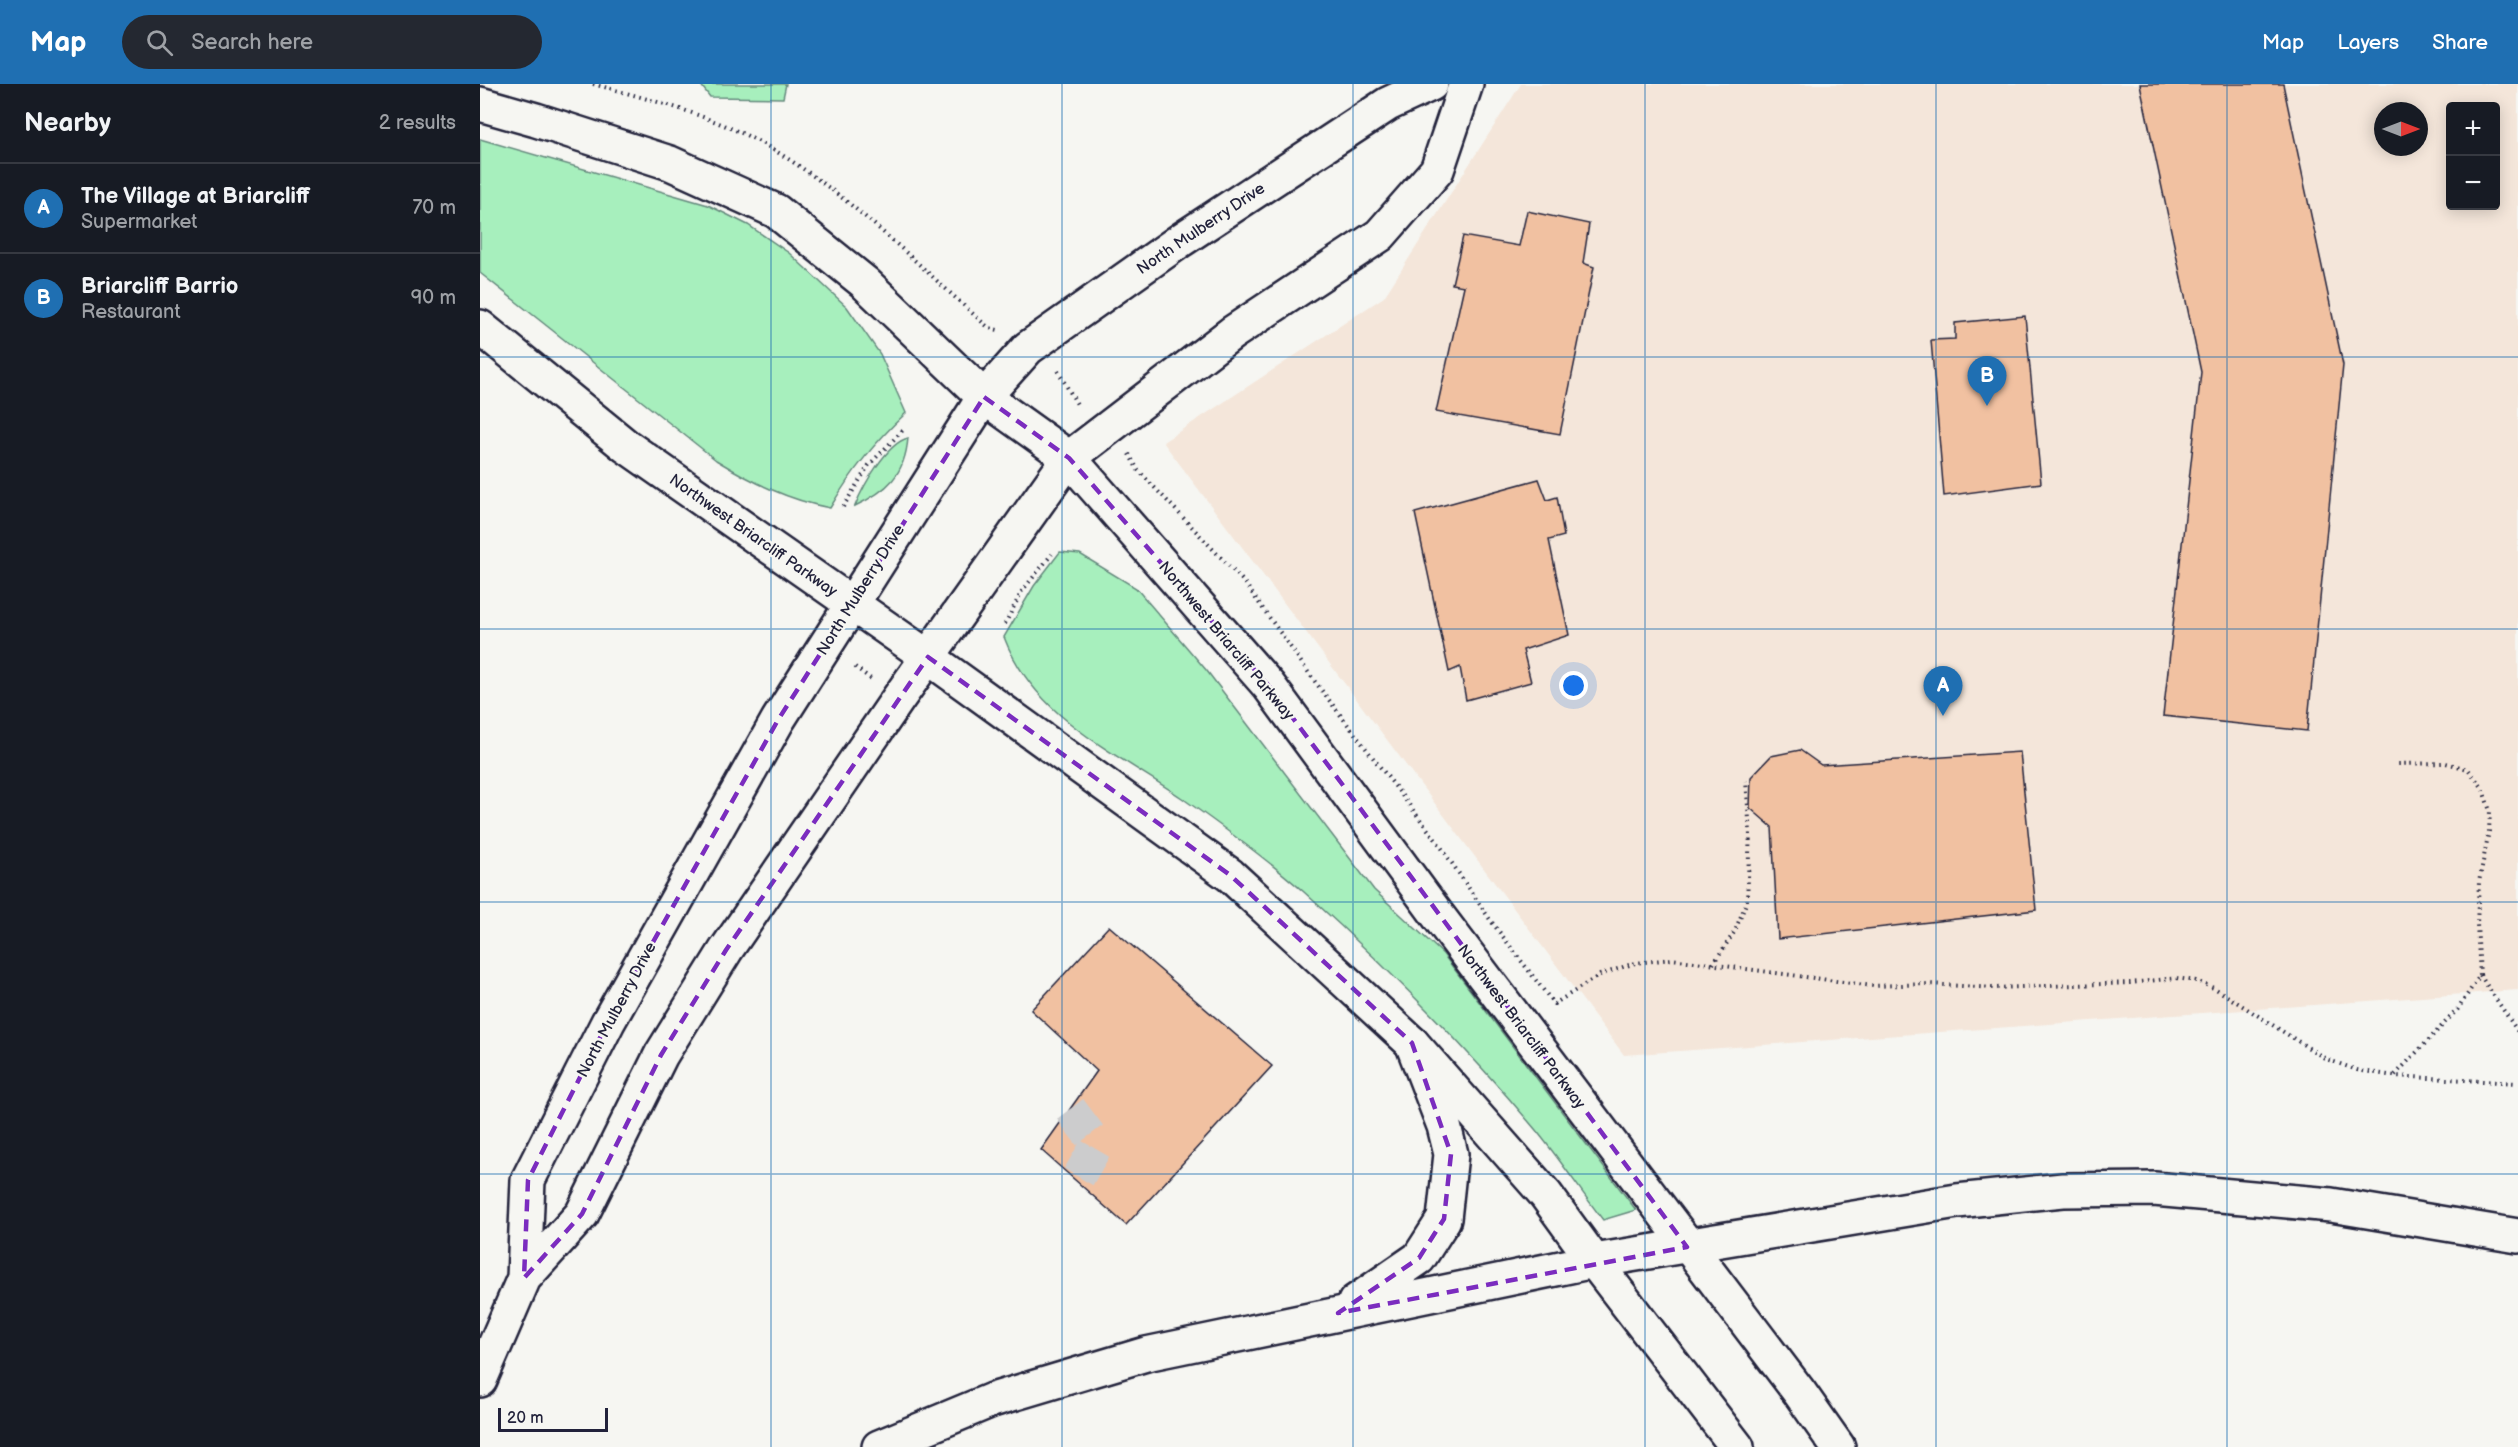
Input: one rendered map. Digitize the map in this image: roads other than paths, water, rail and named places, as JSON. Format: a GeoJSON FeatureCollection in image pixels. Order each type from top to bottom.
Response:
{"type":"FeatureCollection","features":[{"type":"Feature","properties":{"kind":"main road","name":"North Mulberry Drive"},"geometry":{"type":"LineString","coordinates":[[524,1278],[528,1180],[608,1022],[778,720],[984,397],[1028,348],[1181,240],[1388,104],[1431,84]]}},
{"type":"Feature","properties":{"kind":"main road","name":"North Mulberry Drive"},"geometry":{"type":"LineString","coordinates":[[480,1380],[524,1278],[582,1214],[661,1055],[726,950],[928,657],[1069,458],[1232,333],[1380,235],[1437,170],[1466,84]]}},
{"type":"Feature","properties":{"kind":"main road","name":"Northwest Briarcliff Parkway"},"geometry":{"type":"LineString","coordinates":[[480,104],[670,163],[776,211],[864,282],[984,397],[1069,458],[1269,686],[1436,913],[1687,1247],[1800,1393],[1838,1447]]}},
{"type":"Feature","properties":{"kind":"main road","name":"Northwest Briarcliff Parkway"},"geometry":{"type":"LineString","coordinates":[[480,327],[627,446],[928,657],[1230,875],[1412,1043],[1546,1195],[1737,1447]]}},
{"type":"Feature","properties":{"kind":"main road"},"geometry":{"type":"LineString","coordinates":[[1338,1312],[1380,1287],[1419,1258],[1444,1219],[1451,1155],[1444,1126],[1412,1043]]}},
{"type":"Feature","properties":{"kind":"main road"},"geometry":{"type":"LineString","coordinates":[[879,1447],[992,1400],[1146,1354],[1338,1312],[1594,1261],[1957,1201],[2063,1190],[2154,1189],[2331,1205],[2518,1236]]}},
{"type":"Feature","properties":{"kind":"tunnel"},"geometry":{"type":"LineString","coordinates":[[1070,1109],[1097,1145],[1076,1181]]}},
{"type":"Feature","properties":{"kind":"place","name":"Briarcliff Barrio"},"geometry":{"type":"Point","coordinates":[1987,406]}},
{"type":"Feature","properties":{"kind":"place","name":"The Village at Briarcliff"},"geometry":{"type":"Point","coordinates":[1943,716]}}]}
